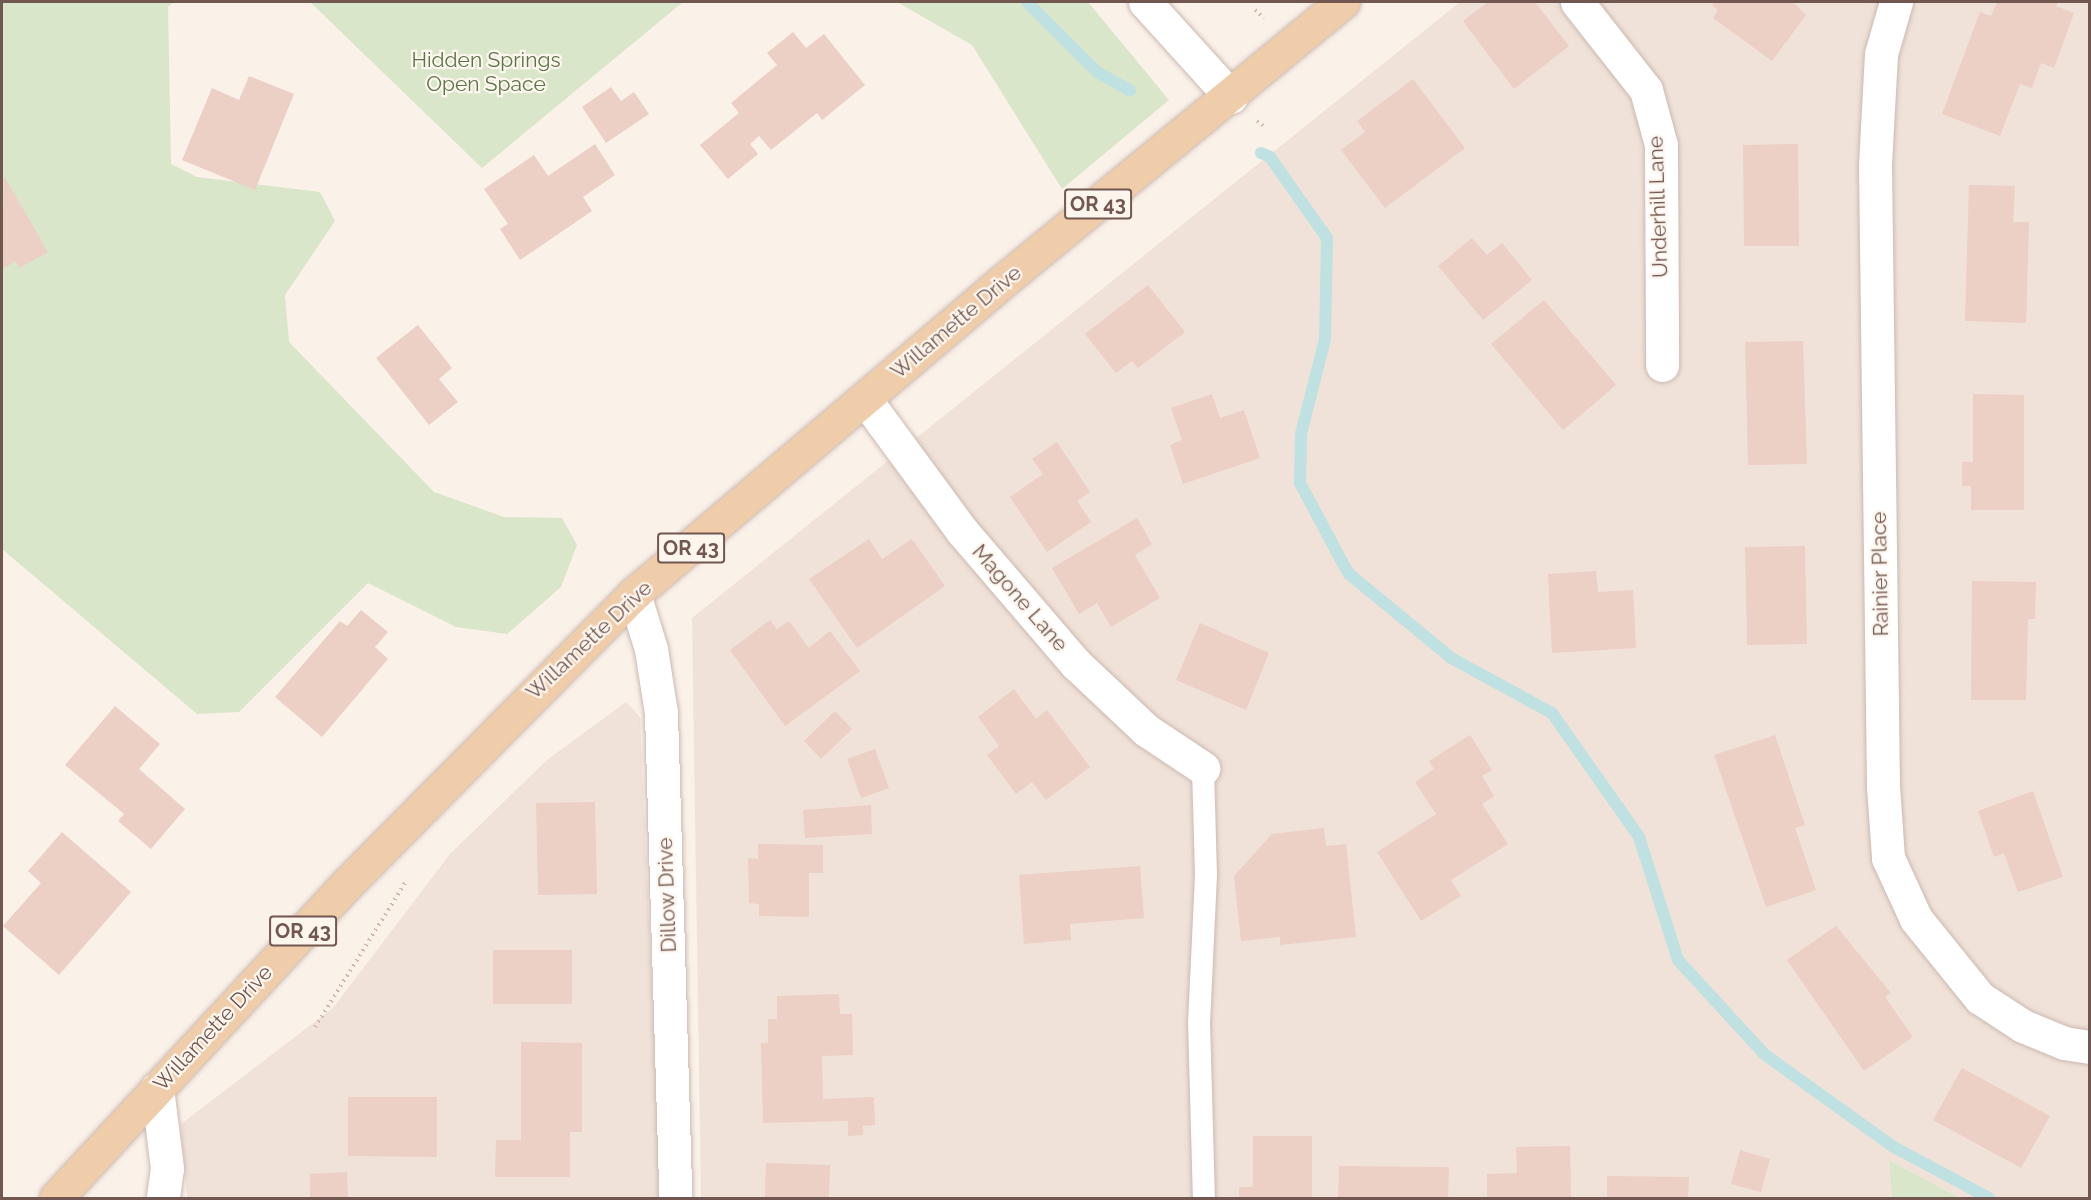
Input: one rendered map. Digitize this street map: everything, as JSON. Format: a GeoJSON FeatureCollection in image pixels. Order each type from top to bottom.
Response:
{"type":"FeatureCollection","features":[{"type":"Feature","properties":{"kind":"main road","name":"Willamette Drive"},"geometry":{"type":"LineString","coordinates":[[56,1198],[353,877],[634,594],[1343,2]]}},
{"type":"Feature","properties":{"kind":"street"},"geometry":{"type":"LineString","coordinates":[[1145,2],[1231,97]]}},
{"type":"Feature","properties":{"kind":"street","name":"Underhill Lane"},"geometry":{"type":"LineString","coordinates":[[1577,2],[1646,90],[1660,145],[1662,365]]}},
{"type":"Feature","properties":{"kind":"street","name":"Rainier Place"},"geometry":{"type":"LineString","coordinates":[[1896,2],[1881,54],[1875,166],[1883,786],[1888,858],[1916,920],[1980,998],[2023,1026],[2064,1043],[2090,1047]]}},
{"type":"Feature","properties":{"kind":"street","name":"Magone Lane"},"geometry":{"type":"LineString","coordinates":[[865,399],[962,531],[1075,663],[1146,730],[1203,768]]}},
{"type":"Feature","properties":{"kind":"street","name":"Dillow Drive"},"geometry":{"type":"LineString","coordinates":[[634,594],[651,649],[661,713],[675,1198]]}},
{"type":"Feature","properties":{"kind":"street"},"geometry":{"type":"LineString","coordinates":[[157,1088],[167,1168],[164,1198]]}},
{"type":"Feature","properties":{"kind":"lane"},"geometry":{"type":"LineString","coordinates":[[1203,768],[1206,875],[1199,1022],[1204,1198]]}},
{"type":"Feature","properties":{"kind":"path"},"geometry":{"type":"LineString","coordinates":[[315,1027],[410,874]]}},
{"type":"Feature","properties":{"kind":"shaded area"},"geometry":{"type":"Polygon","coordinates":[[[1460,2],[2089,2],[2089,1198],[1960,1198],[1889,1160],[1892,1198],[701,1198],[692,618],[1460,2]]]}},
{"type":"Feature","properties":{"kind":"shaded area"},"geometry":{"type":"Polygon","coordinates":[[[626,702],[640,717],[661,1198],[187,1198],[181,1124],[333,1008],[450,854],[547,760],[626,702]]]}},
{"type":"Feature","properties":{"kind":"green space"},"geometry":{"type":"Polygon","coordinates":[[[2,2],[174,2],[168,7],[171,164],[197,177],[320,192],[335,221],[285,295],[289,342],[434,492],[504,517],[562,518],[577,545],[561,587],[507,634],[456,627],[368,583],[239,712],[197,714],[2,549],[2,2]]]}},
{"type":"Feature","properties":{"kind":"green space","name":"Hidden Springs Open Space"},"geometry":{"type":"Polygon","coordinates":[[[310,2],[683,2],[482,168],[310,2]]]}},
{"type":"Feature","properties":{"kind":"green space"},"geometry":{"type":"Polygon","coordinates":[[[897,2],[1088,2],[1169,100],[1062,189],[972,45],[897,2]]]}},
{"type":"Feature","properties":{"kind":"green space"},"geometry":{"type":"Polygon","coordinates":[[[1889,1160],[1960,1198],[1892,1198],[1889,1160]]]}},
{"type":"Feature","properties":{"kind":"building"},"geometry":{"type":"Polygon","coordinates":[[[1488,2],[1535,2],[1569,46],[1514,89],[1463,21],[1488,2]]]}},
{"type":"Feature","properties":{"kind":"building"},"geometry":{"type":"Polygon","coordinates":[[[1715,2],[1793,2],[1806,15],[1772,61],[1713,18],[1718,10],[1712,5],[1715,2]]]}},
{"type":"Feature","properties":{"kind":"building"},"geometry":{"type":"Polygon","coordinates":[[[1997,2],[2058,2],[2056,6],[2074,13],[2054,68],[2041,63],[2032,88],[2020,84],[2000,136],[1942,114],[1980,12],[1991,16],[1997,2]]]}},
{"type":"Feature","properties":{"kind":"building"},"geometry":{"type":"Polygon","coordinates":[[[793,32],[806,48],[824,34],[865,85],[822,120],[817,113],[771,150],[759,136],[750,144],[758,154],[728,179],[700,145],[739,113],[731,103],[777,65],[767,53],[793,32]]]}},
{"type":"Feature","properties":{"kind":"building"},"geometry":{"type":"Polygon","coordinates":[[[249,76],[294,94],[255,190],[182,160],[212,88],[239,100],[249,76]]]}},
{"type":"Feature","properties":{"kind":"building"},"geometry":{"type":"Polygon","coordinates":[[[1413,79],[1465,148],[1385,208],[1341,150],[1365,132],[1357,121],[1413,79]]]}},
{"type":"Feature","properties":{"kind":"building"},"geometry":{"type":"Polygon","coordinates":[[[611,87],[621,101],[634,92],[649,114],[606,143],[582,107],[611,87]]]}},
{"type":"Feature","properties":{"kind":"building"},"geometry":{"type":"Polygon","coordinates":[[[595,144],[615,175],[583,197],[592,211],[520,260],[500,229],[508,224],[484,189],[534,155],[548,176],[595,144]]]}},
{"type":"Feature","properties":{"kind":"building"},"geometry":{"type":"Polygon","coordinates":[[[1798,144],[1799,246],[1744,246],[1743,145],[1798,144]]]}},
{"type":"Feature","properties":{"kind":"building"},"geometry":{"type":"Polygon","coordinates":[[[4,176],[48,252],[19,268],[16,261],[2,269],[4,176]]]}},
{"type":"Feature","properties":{"kind":"building"},"geometry":{"type":"Polygon","coordinates":[[[1969,185],[2015,186],[2013,222],[2029,222],[2026,323],[1965,321],[1969,185]]]}},
{"type":"Feature","properties":{"kind":"building"},"geometry":{"type":"Polygon","coordinates":[[[1472,238],[1487,255],[1502,243],[1532,280],[1483,320],[1438,266],[1472,238]]]}},
{"type":"Feature","properties":{"kind":"building"},"geometry":{"type":"Polygon","coordinates":[[[1148,285],[1185,332],[1138,368],[1132,361],[1116,373],[1085,334],[1148,285]]]}},
{"type":"Feature","properties":{"kind":"building"},"geometry":{"type":"Polygon","coordinates":[[[1544,300],[1616,385],[1563,430],[1491,344],[1544,300]]]}},
{"type":"Feature","properties":{"kind":"building"},"geometry":{"type":"Polygon","coordinates":[[[418,325],[452,368],[439,379],[458,402],[429,425],[376,358],[418,325]]]}},
{"type":"Feature","properties":{"kind":"building"},"geometry":{"type":"Polygon","coordinates":[[[1803,341],[1807,464],[1748,465],[1745,342],[1803,341]]]}},
{"type":"Feature","properties":{"kind":"building"},"geometry":{"type":"Polygon","coordinates":[[[1212,394],[1220,418],[1244,410],[1260,458],[1183,484],[1170,445],[1182,440],[1171,408],[1212,394]]]}},
{"type":"Feature","properties":{"kind":"building"},"geometry":{"type":"Polygon","coordinates":[[[1973,394],[2024,395],[2024,510],[1971,510],[1971,486],[1962,486],[1962,462],[1973,462],[1973,394]]]}},
{"type":"Feature","properties":{"kind":"building"},"geometry":{"type":"Polygon","coordinates":[[[1057,442],[1090,492],[1077,501],[1091,522],[1047,552],[1010,497],[1043,474],[1032,459],[1057,442]]]}},
{"type":"Feature","properties":{"kind":"building"},"geometry":{"type":"Polygon","coordinates":[[[1137,518],[1152,544],[1135,555],[1160,598],[1111,627],[1097,603],[1079,614],[1052,568],[1137,518]]]}},
{"type":"Feature","properties":{"kind":"building"},"geometry":{"type":"Polygon","coordinates":[[[869,539],[882,559],[912,539],[945,586],[857,648],[809,579],[869,539]]]}},
{"type":"Feature","properties":{"kind":"building"},"geometry":{"type":"Polygon","coordinates":[[[1805,546],[1807,644],[1747,645],[1745,547],[1805,546]]]}},
{"type":"Feature","properties":{"kind":"building"},"geometry":{"type":"Polygon","coordinates":[[[1596,571],[1598,592],[1633,590],[1636,648],[1552,653],[1548,574],[1596,571]]]}},
{"type":"Feature","properties":{"kind":"building"},"geometry":{"type":"Polygon","coordinates":[[[1972,581],[2036,582],[2035,619],[2028,619],[2026,700],[1971,700],[1972,581]]]}},
{"type":"Feature","properties":{"kind":"building"},"geometry":{"type":"Polygon","coordinates":[[[361,610],[388,632],[375,647],[388,659],[322,737],[275,697],[340,621],[347,626],[361,610]]]}},
{"type":"Feature","properties":{"kind":"building"},"geometry":{"type":"Polygon","coordinates":[[[770,620],[777,629],[789,621],[809,648],[830,631],[860,671],[785,726],[730,650],[770,620]]]}},
{"type":"Feature","properties":{"kind":"building"},"geometry":{"type":"Polygon","coordinates":[[[1200,623],[1269,653],[1246,710],[1176,680],[1200,623]]]}},
{"type":"Feature","properties":{"kind":"building"},"geometry":{"type":"Polygon","coordinates":[[[1014,689],[1036,719],[1047,710],[1090,767],[1046,800],[1032,782],[1016,794],[987,755],[999,746],[978,717],[1014,689]]]}},
{"type":"Feature","properties":{"kind":"building"},"geometry":{"type":"Polygon","coordinates":[[[115,706],[160,744],[139,769],[185,809],[151,849],[118,821],[124,814],[65,765],[115,706]]]}},
{"type":"Feature","properties":{"kind":"building"},"geometry":{"type":"Polygon","coordinates":[[[835,711],[852,729],[821,759],[804,741],[835,711]]]}},
{"type":"Feature","properties":{"kind":"building"},"geometry":{"type":"Polygon","coordinates":[[[1470,735],[1492,770],[1482,776],[1494,796],[1482,804],[1508,844],[1451,880],[1461,896],[1421,921],[1377,852],[1436,814],[1415,782],[1434,769],[1429,761],[1470,735]]]}},
{"type":"Feature","properties":{"kind":"building"},"geometry":{"type":"Polygon","coordinates":[[[1775,735],[1805,825],[1795,828],[1816,890],[1766,907],[1714,755],[1775,735]]]}},
{"type":"Feature","properties":{"kind":"building"},"geometry":{"type":"Polygon","coordinates":[[[875,749],[889,788],[861,798],[847,759],[875,749]]]}},
{"type":"Feature","properties":{"kind":"building"},"geometry":{"type":"Polygon","coordinates":[[[2033,791],[2063,877],[2018,892],[2004,853],[1994,857],[1978,811],[2033,791]]]}},
{"type":"Feature","properties":{"kind":"building"},"geometry":{"type":"Polygon","coordinates":[[[595,802],[597,894],[538,895],[536,803],[595,802]]]}},
{"type":"Feature","properties":{"kind":"building"},"geometry":{"type":"Polygon","coordinates":[[[871,805],[872,834],[805,838],[803,810],[871,805]]]}},
{"type":"Feature","properties":{"kind":"building"},"geometry":{"type":"Polygon","coordinates":[[[1324,828],[1326,846],[1346,844],[1356,937],[1280,945],[1280,937],[1241,941],[1234,876],[1272,834],[1324,828]]]}},
{"type":"Feature","properties":{"kind":"building"},"geometry":{"type":"Polygon","coordinates":[[[62,832],[131,892],[59,975],[3,926],[41,883],[28,871],[62,832]]]}},
{"type":"Feature","properties":{"kind":"building"},"geometry":{"type":"Polygon","coordinates":[[[758,844],[823,845],[823,873],[809,873],[809,917],[759,916],[759,904],[749,903],[748,858],[758,859],[758,844]]]}},
{"type":"Feature","properties":{"kind":"building"},"geometry":{"type":"Polygon","coordinates":[[[1140,866],[1144,918],[1070,924],[1071,940],[1024,944],[1019,875],[1140,866]]]}},
{"type":"Feature","properties":{"kind":"building"},"geometry":{"type":"Polygon","coordinates":[[[1836,926],[1891,993],[1885,997],[1913,1037],[1864,1071],[1787,960],[1836,926]]]}},
{"type":"Feature","properties":{"kind":"building"},"geometry":{"type":"Polygon","coordinates":[[[493,950],[572,950],[572,1004],[493,1004],[493,950]]]}},
{"type":"Feature","properties":{"kind":"building"},"geometry":{"type":"Polygon","coordinates":[[[839,994],[840,1014],[852,1014],[853,1055],[822,1056],[823,1099],[874,1097],[875,1125],[863,1126],[863,1135],[848,1136],[848,1121],[763,1123],[761,1043],[768,1043],[768,1019],[777,1019],[777,996],[839,994]]]}},
{"type":"Feature","properties":{"kind":"building"},"geometry":{"type":"Polygon","coordinates":[[[521,1042],[582,1043],[582,1132],[570,1132],[570,1177],[495,1177],[496,1140],[521,1140],[521,1042]]]}},
{"type":"Feature","properties":{"kind":"building"},"geometry":{"type":"Polygon","coordinates":[[[1962,1068],[2050,1116],[2021,1168],[1933,1120],[1962,1068]]]}},
{"type":"Feature","properties":{"kind":"building"},"geometry":{"type":"Polygon","coordinates":[[[348,1097],[437,1097],[437,1157],[348,1156],[348,1097]]]}},
{"type":"Feature","properties":{"kind":"building"},"geometry":{"type":"Polygon","coordinates":[[[1253,1136],[1312,1136],[1312,1198],[1239,1198],[1239,1187],[1253,1187],[1253,1136]]]}},
{"type":"Feature","properties":{"kind":"building"},"geometry":{"type":"Polygon","coordinates":[[[1570,1146],[1571,1198],[1487,1198],[1487,1174],[1517,1173],[1516,1147],[1570,1146]]]}},
{"type":"Feature","properties":{"kind":"building"},"geometry":{"type":"Polygon","coordinates":[[[1740,1150],[1770,1159],[1761,1192],[1731,1184],[1740,1150]]]}},
{"type":"Feature","properties":{"kind":"building"},"geometry":{"type":"Polygon","coordinates":[[[766,1163],[830,1165],[829,1198],[765,1198],[766,1163]]]}},
{"type":"Feature","properties":{"kind":"building"},"geometry":{"type":"Polygon","coordinates":[[[1339,1166],[1449,1167],[1448,1198],[1338,1198],[1339,1166]]]}},
{"type":"Feature","properties":{"kind":"building"},"geometry":{"type":"Polygon","coordinates":[[[347,1172],[348,1198],[310,1198],[310,1174],[347,1172]]]}},
{"type":"Feature","properties":{"kind":"building"},"geometry":{"type":"Polygon","coordinates":[[[1607,1176],[1689,1177],[1688,1198],[1607,1198],[1607,1176]]]}},
{"type":"Feature","properties":{"kind":"waterway"},"geometry":{"type":"LineString","coordinates":[[1027,2],[1097,72],[1130,90]]}},
{"type":"Feature","properties":{"kind":"waterway"},"geometry":{"type":"LineString","coordinates":[[1261,153],[1270,157],[1327,238],[1325,339],[1301,434],[1300,483],[1348,573],[1451,658],[1552,713],[1639,837],[1678,960],[1764,1054],[1892,1146],[1989,1198]]}}]}
